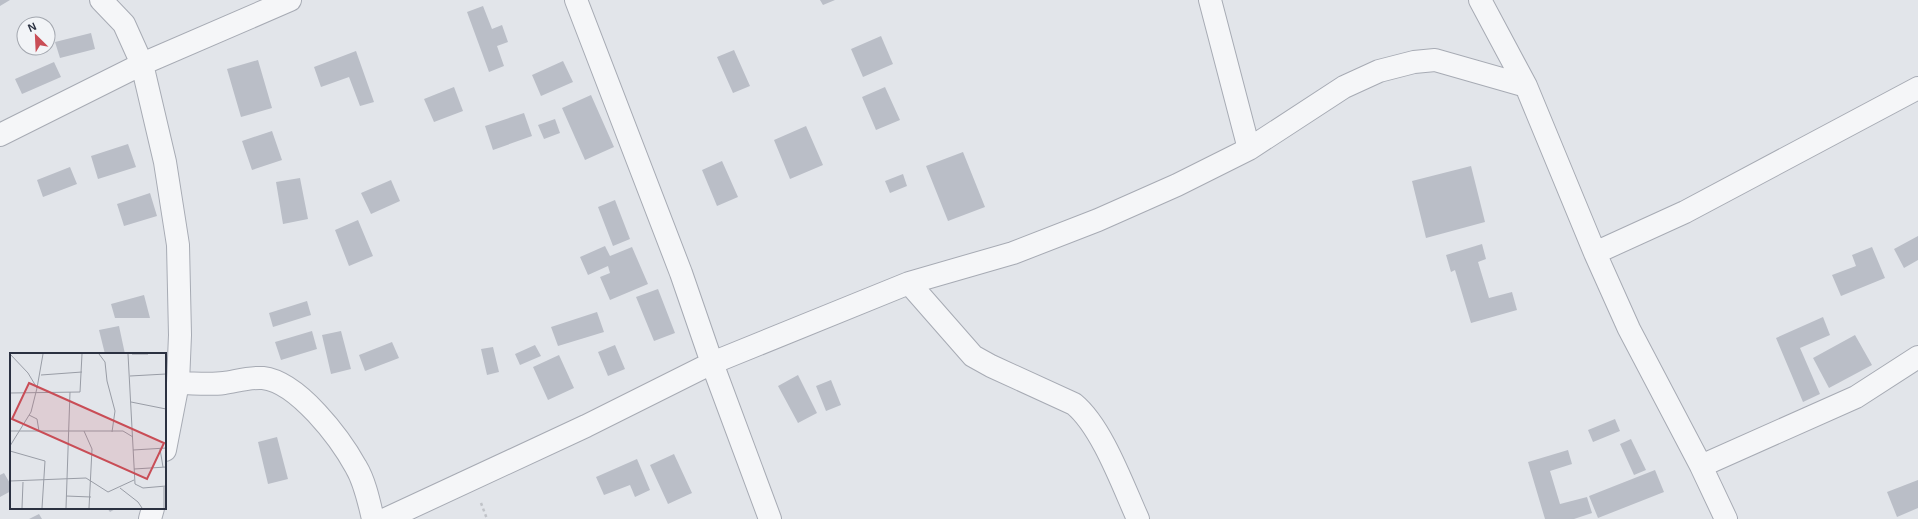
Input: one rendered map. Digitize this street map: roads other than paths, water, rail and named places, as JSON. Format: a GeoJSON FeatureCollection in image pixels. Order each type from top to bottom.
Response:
{"type":"FeatureCollection","features":[{"type":"Feature","properties":{"kind":"street"},"geometry":{"type":"LineString","coordinates":[[101,0],[124,24]]}},
{"type":"Feature","properties":{"kind":"street"},"geometry":{"type":"LineString","coordinates":[[122,0],[124,24],[142,64],[165,162],[178,245],[180,335],[178,383],[166,445]]}},
{"type":"Feature","properties":{"kind":"street"},"geometry":{"type":"LineString","coordinates":[[0,135],[142,64],[290,0]]}},
{"type":"Feature","properties":{"kind":"street"},"geometry":{"type":"LineString","coordinates":[[576,0],[681,273],[712,363],[770,519]]}},
{"type":"Feature","properties":{"kind":"street"},"geometry":{"type":"LineString","coordinates":[[1210,0],[1249,149]]}},
{"type":"Feature","properties":{"kind":"street"},"geometry":{"type":"LineString","coordinates":[[1480,0],[1526,86],[1595,253],[1629,329],[1701,466],[1726,519]]}},
{"type":"Feature","properties":{"kind":"street"},"geometry":{"type":"LineString","coordinates":[[386,519],[586,426],[712,363],[909,283],[1013,252],[1098,220],[1177,185],[1249,149],[1344,86],[1379,71],[1414,62],[1435,60],[1526,86]]}},
{"type":"Feature","properties":{"kind":"street"},"geometry":{"type":"LineString","coordinates":[[1595,253],[1685,212],[1916,94]]}},
{"type":"Feature","properties":{"kind":"street"},"geometry":{"type":"LineString","coordinates":[[909,283],[973,356],[991,366],[1074,404],[1082,410],[1090,421],[1107,452],[1138,519]]}},
{"type":"Feature","properties":{"kind":"street"},"geometry":{"type":"LineString","coordinates":[[1701,466],[1856,397],[1918,357]]}},
{"type":"Feature","properties":{"kind":"street"},"geometry":{"type":"LineString","coordinates":[[178,383],[223,384],[252,378],[265,378],[289,389],[307,404],[343,445],[357,468],[373,519]]}},
{"type":"Feature","properties":{"kind":"street"},"geometry":{"type":"LineString","coordinates":[[150,519],[153,509]]}}]}
